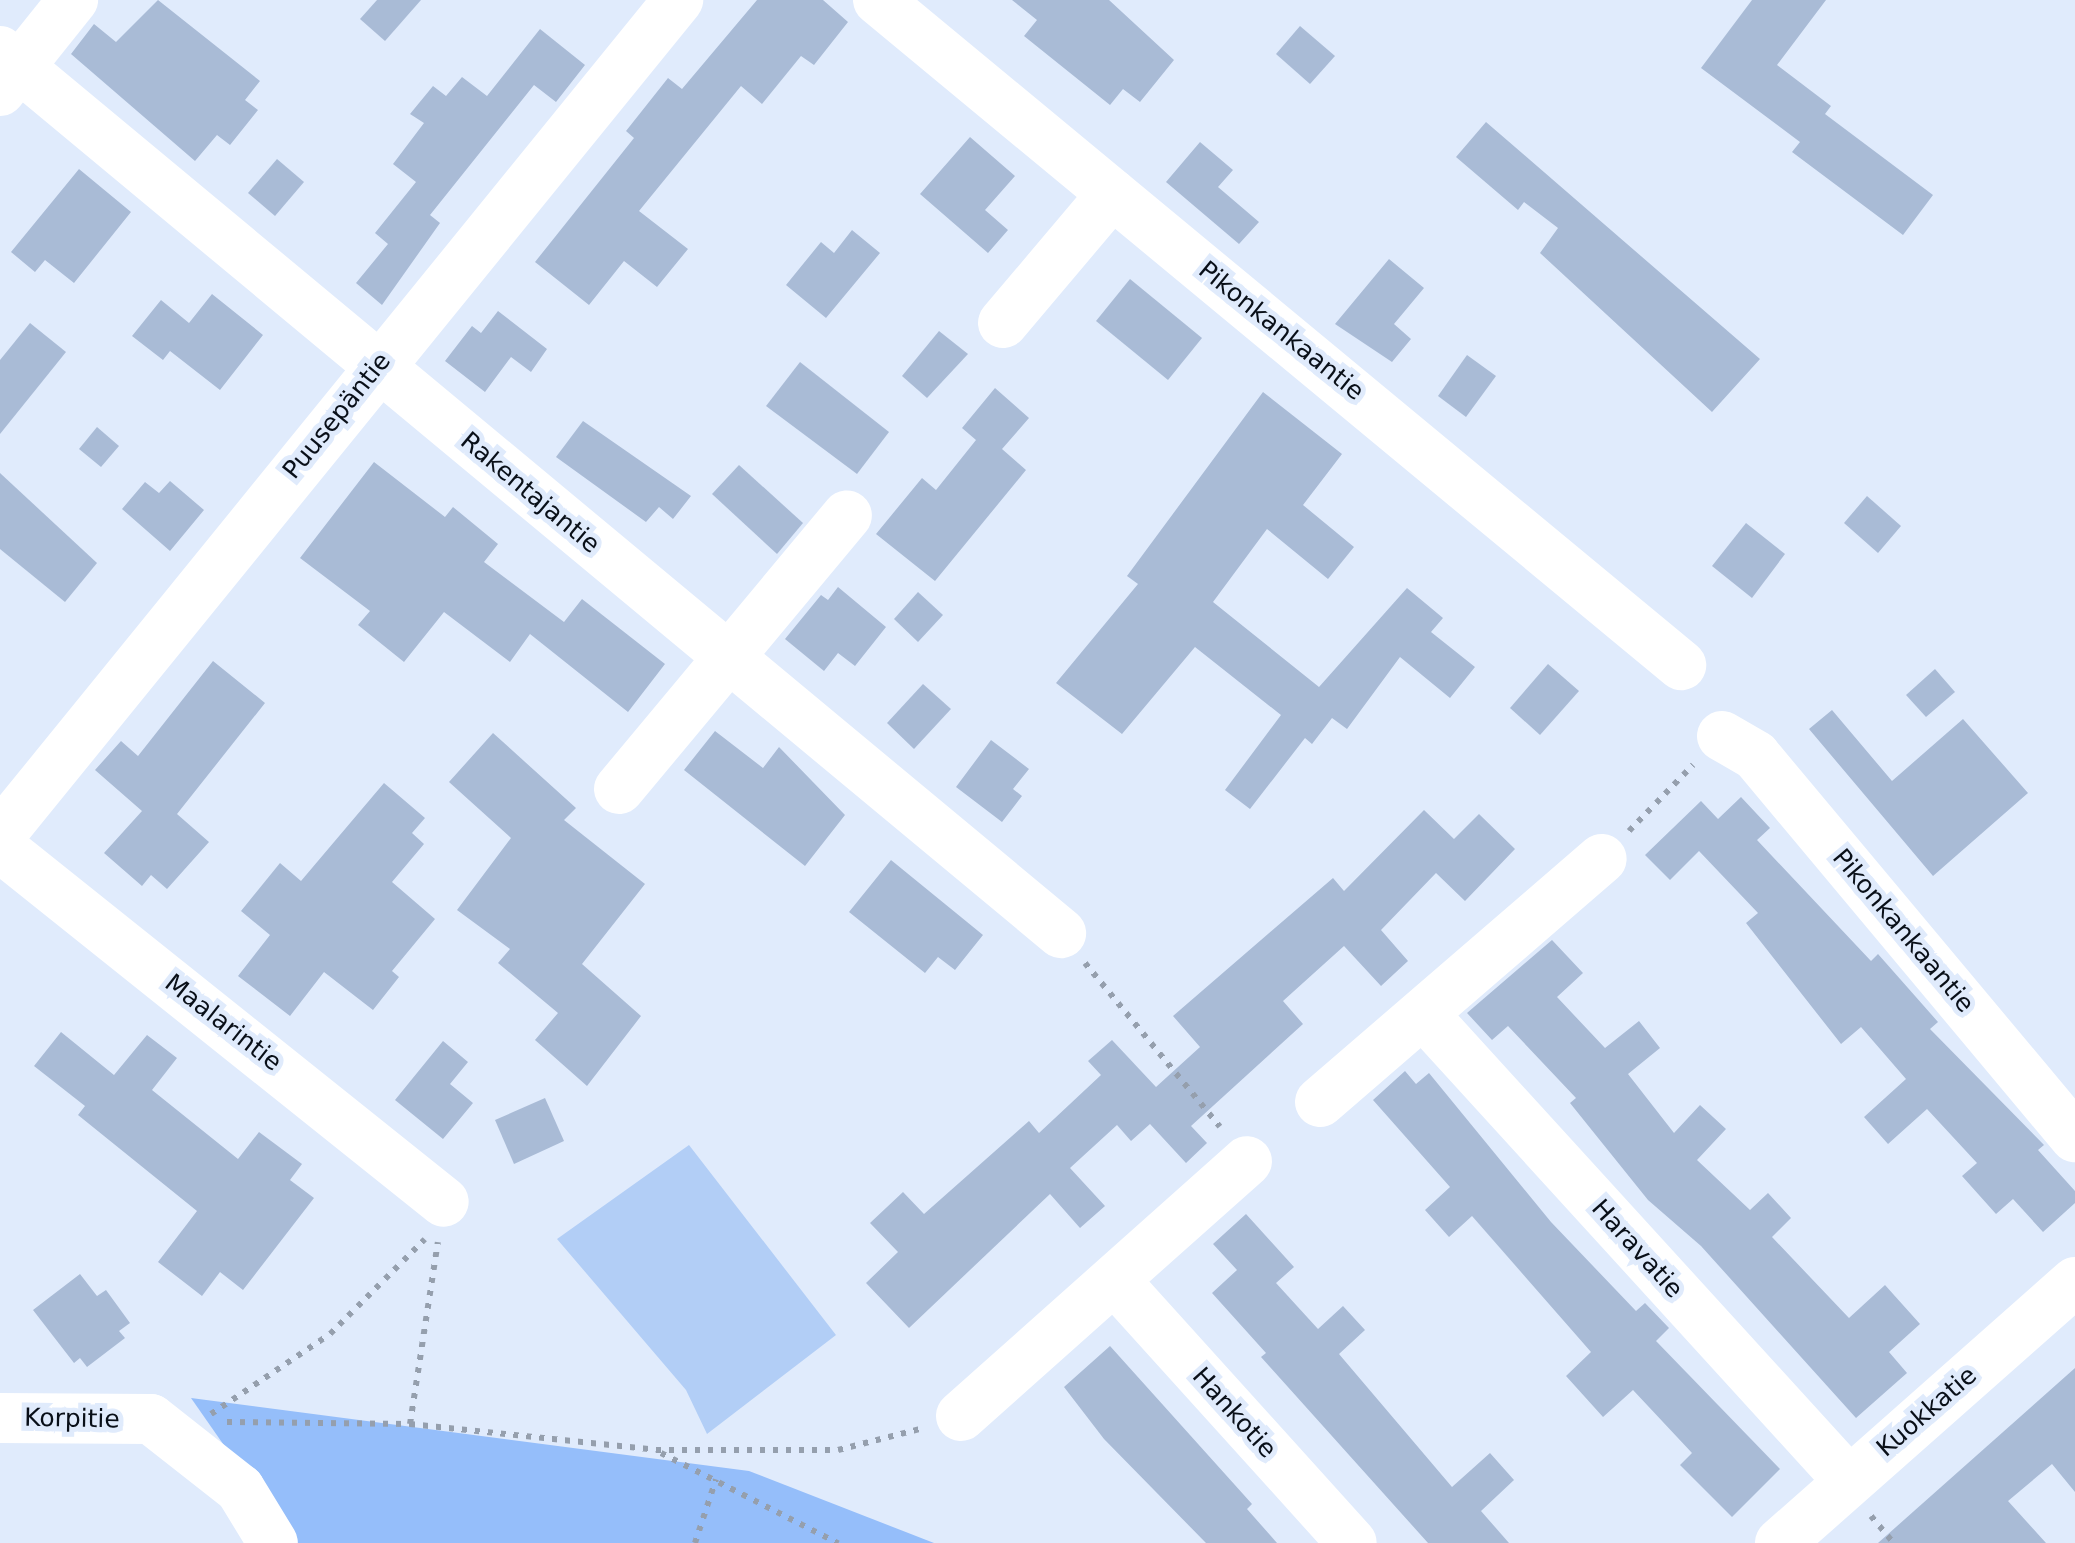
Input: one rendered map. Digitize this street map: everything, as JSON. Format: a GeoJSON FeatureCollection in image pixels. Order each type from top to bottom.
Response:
{"type":"FeatureCollection","features":[{"type":"Feature","properties":{"kind":"street"},"geometry":{"type":"LineString","coordinates":[[7,70],[73,0]]}},
{"type":"Feature","properties":{"kind":"street","name":"Puusepäntie"},"geometry":{"type":"LineString","coordinates":[[0,835],[377,365],[678,0]]}},
{"type":"Feature","properties":{"kind":"street","name":"Pikonkankaantie"},"geometry":{"type":"LineString","coordinates":[[878,0],[1681,665]]}},
{"type":"Feature","properties":{"kind":"street","name":"Rakentajantie"},"geometry":{"type":"LineString","coordinates":[[7,70],[377,365],[1062,934]]}},
{"type":"Feature","properties":{"kind":"street"},"geometry":{"type":"LineString","coordinates":[[1003,323],[1112,194]]}},
{"type":"Feature","properties":{"kind":"street"},"geometry":{"type":"LineString","coordinates":[[619,788],[847,515]]}},
{"type":"Feature","properties":{"kind":"street","name":"Pikonkankaantie"},"geometry":{"type":"LineString","coordinates":[[1722,736],[1756,756],[2075,1137]]}},
{"type":"Feature","properties":{"kind":"street","name":"Maalarintie"},"geometry":{"type":"LineString","coordinates":[[0,846],[444,1202]]}},
{"type":"Feature","properties":{"kind":"street"},"geometry":{"type":"LineString","coordinates":[[1320,1102],[1425,1016],[1602,859]]}},
{"type":"Feature","properties":{"kind":"street","name":"Haravatie"},"geometry":{"type":"LineString","coordinates":[[1425,1016],[1848,1481]]}},
{"type":"Feature","properties":{"kind":"street"},"geometry":{"type":"LineString","coordinates":[[961,1416],[1116,1283],[1247,1161]]}},
{"type":"Feature","properties":{"kind":"street","name":"Kuokkatie"},"geometry":{"type":"LineString","coordinates":[[1780,1543],[2075,1282]]}},
{"type":"Feature","properties":{"kind":"street","name":"Hankotie"},"geometry":{"type":"LineString","coordinates":[[1116,1283],[1352,1543]]}},
{"type":"Feature","properties":{"kind":"street","name":"Korpitie"},"geometry":{"type":"LineString","coordinates":[[0,1418],[150,1419],[240,1489],[273,1543]]}},
{"type":"Feature","properties":{"kind":"path"},"geometry":{"type":"LineString","coordinates":[[1602,859],[1722,736]]}},
{"type":"Feature","properties":{"kind":"path"},"geometry":{"type":"LineString","coordinates":[[1062,934],[1247,1161]]}},
{"type":"Feature","properties":{"kind":"path"},"geometry":{"type":"LineString","coordinates":[[444,1202],[422,1245],[330,1334],[199,1422],[410,1424],[656,1450],[838,1450],[961,1416]]}},
{"type":"Feature","properties":{"kind":"path"},"geometry":{"type":"LineString","coordinates":[[410,1424],[444,1202]]}},
{"type":"Feature","properties":{"kind":"path"},"geometry":{"type":"LineString","coordinates":[[656,1450],[838,1543]]}},
{"type":"Feature","properties":{"kind":"path"},"geometry":{"type":"LineString","coordinates":[[695,1543],[716,1479]]}},
{"type":"Feature","properties":{"kind":"shaded area"},"geometry":{"type":"Polygon","coordinates":[[[689,1145],[836,1335],[707,1434],[686,1390],[557,1239],[689,1145]]]}},
{"type":"Feature","properties":{"kind":"shaded area"},"geometry":{"type":"Polygon","coordinates":[[[191,1398],[749,1471],[934,1543],[292,1543],[191,1398]]]}},
{"type":"Feature","properties":{"kind":"building"},"geometry":{"type":"Polygon","coordinates":[[[158,0],[260,81],[245,100],[258,110],[230,145],[217,135],[195,161],[71,54],[94,24],[116,42],[158,0]]]}},
{"type":"Feature","properties":{"kind":"building"},"geometry":{"type":"Polygon","coordinates":[[[377,0],[421,0],[385,41],[360,19],[377,0]]]}},
{"type":"Feature","properties":{"kind":"building"},"geometry":{"type":"Polygon","coordinates":[[[757,0],[823,0],[848,22],[814,65],[801,56],[762,104],[741,86],[639,211],[688,249],[657,287],[624,261],[589,305],[535,262],[634,138],[626,131],[668,78],[682,89],[757,0]]]}},
{"type":"Feature","properties":{"kind":"building"},"geometry":{"type":"Polygon","coordinates":[[[1012,0],[1109,0],[1174,60],[1140,102],[1123,89],[1110,105],[1024,36],[1037,20],[1012,0]]]}},
{"type":"Feature","properties":{"kind":"building"},"geometry":{"type":"Polygon","coordinates":[[[1752,0],[1826,0],[1777,65],[1831,106],[1825,114],[1933,195],[1903,235],[1792,152],[1800,142],[1701,68],[1752,0]]]}},
{"type":"Feature","properties":{"kind":"building"},"geometry":{"type":"Polygon","coordinates":[[[1300,26],[1335,56],[1310,84],[1276,54],[1300,26]]]}},
{"type":"Feature","properties":{"kind":"building"},"geometry":{"type":"Polygon","coordinates":[[[540,29],[585,65],[556,102],[534,85],[430,215],[440,223],[382,305],[356,283],[388,244],[375,233],[416,182],[393,164],[424,123],[410,114],[433,86],[446,96],[462,77],[487,96],[540,29]]]}},
{"type":"Feature","properties":{"kind":"building"},"geometry":{"type":"Polygon","coordinates":[[[1486,122],[1760,359],[1712,412],[1540,253],[1558,228],[1524,202],[1518,210],[1456,157],[1486,122]]]}},
{"type":"Feature","properties":{"kind":"building"},"geometry":{"type":"Polygon","coordinates":[[[970,137],[1015,176],[985,210],[1008,230],[988,253],[920,194],[970,137]]]}},
{"type":"Feature","properties":{"kind":"building"},"geometry":{"type":"Polygon","coordinates":[[[1200,142],[1233,170],[1218,187],[1259,222],[1239,244],[1166,182],[1200,142]]]}},
{"type":"Feature","properties":{"kind":"building"},"geometry":{"type":"Polygon","coordinates":[[[277,159],[304,182],[275,216],[248,193],[277,159]]]}},
{"type":"Feature","properties":{"kind":"building"},"geometry":{"type":"Polygon","coordinates":[[[79,169],[131,212],[74,283],[45,260],[35,272],[11,252],[79,169]]]}},
{"type":"Feature","properties":{"kind":"building"},"geometry":{"type":"Polygon","coordinates":[[[852,230],[880,253],[826,318],[786,285],[821,242],[834,253],[852,230]]]}},
{"type":"Feature","properties":{"kind":"building"},"geometry":{"type":"Polygon","coordinates":[[[1389,259],[1424,288],[1394,324],[1411,339],[1392,362],[1335,324],[1389,259]]]}},
{"type":"Feature","properties":{"kind":"building"},"geometry":{"type":"Polygon","coordinates":[[[1130,279],[1202,338],[1168,380],[1096,321],[1130,279]]]}},
{"type":"Feature","properties":{"kind":"building"},"geometry":{"type":"Polygon","coordinates":[[[212,294],[263,335],[220,390],[170,351],[163,360],[132,336],[161,300],[189,323],[212,294]]]}},
{"type":"Feature","properties":{"kind":"building"},"geometry":{"type":"Polygon","coordinates":[[[498,311],[547,349],[531,372],[511,357],[485,392],[445,361],[472,326],[481,333],[498,311]]]}},
{"type":"Feature","properties":{"kind":"building"},"geometry":{"type":"Polygon","coordinates":[[[30,323],[66,352],[0,434],[0,360],[30,323]]]}},
{"type":"Feature","properties":{"kind":"building"},"geometry":{"type":"Polygon","coordinates":[[[939,331],[968,354],[927,398],[902,376],[939,331]]]}},
{"type":"Feature","properties":{"kind":"building"},"geometry":{"type":"Polygon","coordinates":[[[1467,355],[1496,376],[1466,417],[1438,396],[1467,355]]]}},
{"type":"Feature","properties":{"kind":"building"},"geometry":{"type":"Polygon","coordinates":[[[800,362],[889,432],[857,474],[766,406],[800,362]]]}},
{"type":"Feature","properties":{"kind":"building"},"geometry":{"type":"Polygon","coordinates":[[[995,388],[1029,418],[1002,449],[1026,470],[935,581],[876,534],[922,478],[936,490],[976,440],[962,428],[995,388]]]}},
{"type":"Feature","properties":{"kind":"building"},"geometry":{"type":"Polygon","coordinates":[[[1263,392],[1342,454],[1303,505],[1354,547],[1328,579],[1267,529],[1213,602],[1319,687],[1407,588],[1443,618],[1431,632],[1475,667],[1450,698],[1400,657],[1347,729],[1332,718],[1312,744],[1305,738],[1250,809],[1225,790],[1281,715],[1195,647],[1122,734],[1056,683],[1138,584],[1127,576],[1263,392]]]}},
{"type":"Feature","properties":{"kind":"building"},"geometry":{"type":"Polygon","coordinates":[[[583,421],[691,496],[673,519],[659,507],[646,522],[556,457],[583,421]]]}},
{"type":"Feature","properties":{"kind":"building"},"geometry":{"type":"Polygon","coordinates":[[[97,427],[119,446],[101,467],[79,449],[97,427]]]}},
{"type":"Feature","properties":{"kind":"building"},"geometry":{"type":"Polygon","coordinates":[[[374,462],[445,517],[453,507],[498,544],[484,562],[564,622],[582,599],[665,664],[628,712],[530,634],[510,662],[444,612],[404,662],[358,625],[370,611],[300,558],[374,462]]]}},
{"type":"Feature","properties":{"kind":"building"},"geometry":{"type":"Polygon","coordinates":[[[739,465],[803,523],[777,554],[712,494],[739,465]]]}},
{"type":"Feature","properties":{"kind":"building"},"geometry":{"type":"Polygon","coordinates":[[[0,473],[97,563],[65,602],[0,549],[0,473]]]}},
{"type":"Feature","properties":{"kind":"building"},"geometry":{"type":"Polygon","coordinates":[[[170,481],[204,510],[170,551],[122,509],[145,482],[159,493],[170,481]]]}},
{"type":"Feature","properties":{"kind":"building"},"geometry":{"type":"Polygon","coordinates":[[[1867,496],[1901,526],[1878,553],[1844,523],[1867,496]]]}},
{"type":"Feature","properties":{"kind":"building"},"geometry":{"type":"Polygon","coordinates":[[[1746,523],[1785,554],[1752,598],[1712,566],[1746,523]]]}},
{"type":"Feature","properties":{"kind":"building"},"geometry":{"type":"Polygon","coordinates":[[[838,587],[886,627],[855,666],[838,653],[824,671],[785,639],[821,595],[828,600],[838,587]]]}},
{"type":"Feature","properties":{"kind":"building"},"geometry":{"type":"Polygon","coordinates":[[[918,592],[943,615],[918,642],[894,619],[918,592]]]}},
{"type":"Feature","properties":{"kind":"building"},"geometry":{"type":"Polygon","coordinates":[[[213,661],[265,703],[177,814],[209,842],[167,889],[151,875],[142,886],[104,853],[142,811],[95,770],[121,741],[138,756],[213,661]]]}},
{"type":"Feature","properties":{"kind":"building"},"geometry":{"type":"Polygon","coordinates":[[[1548,664],[1579,691],[1540,735],[1510,708],[1548,664]]]}},
{"type":"Feature","properties":{"kind":"building"},"geometry":{"type":"Polygon","coordinates":[[[1935,669],[1955,692],[1926,717],[1906,695],[1935,669]]]}},
{"type":"Feature","properties":{"kind":"building"},"geometry":{"type":"Polygon","coordinates":[[[923,684],[951,709],[914,749],[887,723],[923,684]]]}},
{"type":"Feature","properties":{"kind":"building"},"geometry":{"type":"Polygon","coordinates":[[[1832,710],[1892,781],[1963,719],[2028,793],[1933,876],[1809,729],[1832,710]]]}},
{"type":"Feature","properties":{"kind":"building"},"geometry":{"type":"Polygon","coordinates":[[[715,731],[763,768],[779,747],[845,815],[805,866],[684,770],[715,731]]]}},
{"type":"Feature","properties":{"kind":"building"},"geometry":{"type":"Polygon","coordinates":[[[493,733],[576,808],[564,820],[645,884],[582,964],[641,1016],[587,1086],[535,1040],[558,1013],[498,963],[510,949],[457,910],[511,838],[449,782],[493,733]]]}},
{"type":"Feature","properties":{"kind":"building"},"geometry":{"type":"Polygon","coordinates":[[[991,740],[1029,769],[1013,789],[1022,796],[1002,822],[956,787],[991,740]]]}},
{"type":"Feature","properties":{"kind":"building"},"geometry":{"type":"Polygon","coordinates":[[[384,783],[425,818],[412,833],[424,844],[392,882],[435,919],[392,971],[399,977],[373,1010],[324,972],[290,1016],[238,976],[270,935],[241,911],[280,863],[301,881],[384,783]]]}},
{"type":"Feature","properties":{"kind":"building"},"geometry":{"type":"Polygon","coordinates":[[[1741,797],[1770,828],[1757,840],[1871,961],[1878,954],[1938,1022],[1930,1029],[2044,1145],[2038,1150],[2075,1191],[2075,1203],[2043,1232],[2013,1199],[1996,1214],[1962,1176],[1977,1163],[1927,1109],[1888,1144],[1864,1117],[1906,1079],[1861,1027],[1841,1044],[1746,923],[1758,913],[1699,851],[1670,880],[1645,855],[1701,801],[1718,819],[1741,797]]]}},
{"type":"Feature","properties":{"kind":"building"},"geometry":{"type":"Polygon","coordinates":[[[1424,810],[1454,839],[1479,814],[1515,849],[1465,901],[1436,873],[1381,930],[1408,961],[1381,986],[1344,946],[1283,1001],[1303,1024],[1191,1126],[1207,1143],[1186,1163],[1150,1124],[1131,1141],[1117,1125],[1070,1168],[1105,1206],[1080,1228],[1050,1194],[909,1328],[866,1283],[898,1252],[870,1223],[903,1192],[924,1214],[1029,1121],[1039,1133],[1101,1075],[1088,1061],[1112,1040],[1156,1087],[1200,1047],[1173,1016],[1333,878],[1344,891],[1424,810]]]}},
{"type":"Feature","properties":{"kind":"building"},"geometry":{"type":"Polygon","coordinates":[[[891,860],[983,935],[955,970],[938,957],[925,973],[849,912],[891,860]]]}},
{"type":"Feature","properties":{"kind":"building"},"geometry":{"type":"Polygon","coordinates":[[[1552,940],[1583,973],[1557,997],[1605,1048],[1639,1021],[1660,1048],[1628,1074],[1674,1133],[1700,1105],[1726,1129],[1697,1160],[1750,1210],[1768,1193],[1791,1218],[1772,1237],[1849,1318],[1885,1285],[1920,1324],[1889,1352],[1907,1373],[1856,1418],[1701,1246],[1648,1200],[1570,1103],[1576,1098],[1508,1026],[1492,1040],[1467,1013],[1552,940]]]}},
{"type":"Feature","properties":{"kind":"building"},"geometry":{"type":"Polygon","coordinates":[[[61,1032],[114,1075],[147,1035],[177,1058],[152,1090],[238,1159],[259,1132],[302,1164],[290,1180],[314,1198],[243,1290],[220,1272],[202,1296],[158,1262],[197,1211],[78,1115],[85,1106],[34,1066],[61,1032]]]}},
{"type":"Feature","properties":{"kind":"building"},"geometry":{"type":"Polygon","coordinates":[[[443,1041],[468,1062],[450,1084],[473,1103],[443,1139],[395,1100],[443,1041]]]}},
{"type":"Feature","properties":{"kind":"building"},"geometry":{"type":"Polygon","coordinates":[[[1405,1071],[1416,1084],[1429,1073],[1551,1222],[1636,1311],[1645,1303],[1669,1328],[1656,1341],[1780,1469],[1732,1517],[1680,1465],[1692,1453],[1633,1390],[1603,1417],[1566,1376],[1591,1352],[1472,1216],[1449,1237],[1425,1210],[1450,1187],[1373,1100],[1405,1071]]]}},
{"type":"Feature","properties":{"kind":"building"},"geometry":{"type":"Polygon","coordinates":[[[545,1098],[564,1141],[514,1164],[495,1120],[545,1098]]]}},
{"type":"Feature","properties":{"kind":"building"},"geometry":{"type":"Polygon","coordinates":[[[1246,1214],[1294,1267],[1276,1283],[1318,1329],[1343,1306],[1365,1330],[1339,1354],[1452,1487],[1490,1453],[1514,1480],[1481,1511],[1509,1543],[1428,1543],[1261,1357],[1266,1353],[1212,1293],[1237,1270],[1213,1244],[1246,1214]]]}},
{"type":"Feature","properties":{"kind":"building"},"geometry":{"type":"Polygon","coordinates":[[[80,1274],[97,1296],[106,1290],[130,1323],[119,1331],[125,1338],[87,1367],[80,1358],[74,1363],[33,1310],[80,1274]]]}},
{"type":"Feature","properties":{"kind":"building"},"geometry":{"type":"Polygon","coordinates":[[[1110,1346],[1252,1504],[1247,1509],[1277,1543],[1206,1543],[1104,1439],[1064,1387],[1110,1346]]]}},
{"type":"Feature","properties":{"kind":"building"},"geometry":{"type":"Polygon","coordinates":[[[2075,1368],[2075,1492],[2052,1464],[2008,1501],[2046,1543],[1878,1543],[2075,1368]]]}}]}
